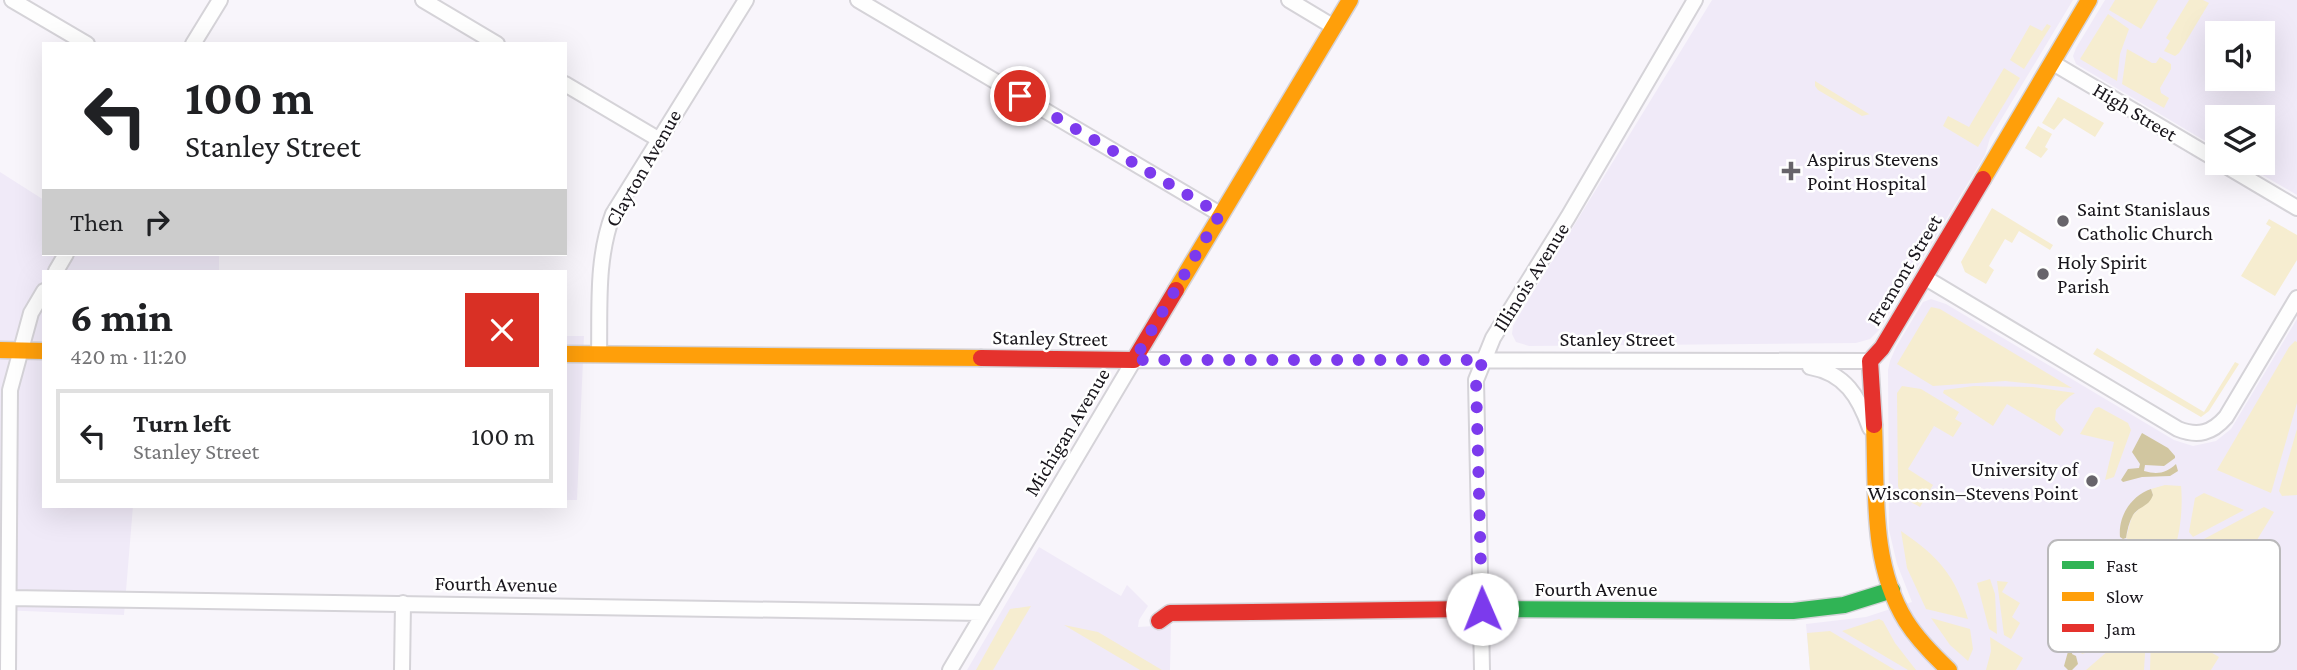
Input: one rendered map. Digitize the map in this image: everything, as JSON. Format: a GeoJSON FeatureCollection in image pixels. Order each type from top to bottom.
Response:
{"type":"FeatureCollection","features":[{"type":"Feature","properties":{"kind":"street"},"geometry":{"type":"LineString","coordinates":[[12,0],[84,42]]}},
{"type":"Feature","properties":{"kind":"street"},"geometry":{"type":"LineString","coordinates":[[194,42],[220,0]]}},
{"type":"Feature","properties":{"kind":"street"},"geometry":{"type":"LineString","coordinates":[[423,0],[494,42]]}},
{"type":"Feature","properties":{"kind":"street","name":"Clayton Avenue"},"geometry":{"type":"LineString","coordinates":[[599,354],[601,256],[605,234],[613,214],[746,0]]}},
{"type":"Feature","properties":{"kind":"street"},"geometry":{"type":"LineString","coordinates":[[858,0],[1220,214]]}},
{"type":"Feature","properties":{"kind":"street"},"geometry":{"type":"LineString","coordinates":[[1289,0],[1334,27]]}},
{"type":"Feature","properties":{"kind":"street","name":"Michigan Avenue"},"geometry":{"type":"LineString","coordinates":[[950,670],[1350,0]]}},
{"type":"Feature","properties":{"kind":"street","name":"Illinois Avenue"},"geometry":{"type":"LineString","coordinates":[[1482,670],[1476,380],[1493,338],[1568,217],[1695,0]]}},
{"type":"Feature","properties":{"kind":"street","name":"Fremont Street"},"geometry":{"type":"LineString","coordinates":[[1870,361],[1882,348],[2089,0]]}},
{"type":"Feature","properties":{"kind":"street","name":"High Street"},"geometry":{"type":"LineString","coordinates":[[2053,63],[2205,154]]}},
{"type":"Feature","properties":{"kind":"street"},"geometry":{"type":"LineString","coordinates":[[567,85],[658,139]]}},
{"type":"Feature","properties":{"kind":"street","name":"High Street"},"geometry":{"type":"LineString","coordinates":[[2241,175],[2297,208]]}},
{"type":"Feature","properties":{"kind":"street"},"geometry":{"type":"LineString","coordinates":[[1924,278],[2178,429],[2199,434],[2218,425],[2226,417],[2297,298]]}},
{"type":"Feature","properties":{"kind":"street"},"geometry":{"type":"LineString","coordinates":[[8,670],[9,398],[31,313],[42,294]]}},
{"type":"Feature","properties":{"kind":"street"},"geometry":{"type":"LineString","coordinates":[[0,350],[42,351]]}},
{"type":"Feature","properties":{"kind":"street","name":"Stanley Street"},"geometry":{"type":"LineString","coordinates":[[567,354],[1134,360],[1870,361]]}},
{"type":"Feature","properties":{"kind":"street"},"geometry":{"type":"LineString","coordinates":[[1778,361],[1819,368],[1838,376],[1857,398],[1875,439]]}},
{"type":"Feature","properties":{"kind":"street"},"geometry":{"type":"LineString","coordinates":[[1870,361],[1875,439],[1876,531],[1883,564],[1899,607],[1912,628],[1949,670]]}},
{"type":"Feature","properties":{"kind":"street","name":"Fourth Avenue"},"geometry":{"type":"LineString","coordinates":[[1159,621],[1170,613],[1482,609],[1793,611],[1841,606],[1892,590]]}},
{"type":"Feature","properties":{"kind":"street","name":"Fourth Avenue"},"geometry":{"type":"LineString","coordinates":[[9,598],[983,613]]}},
{"type":"Feature","properties":{"kind":"street"},"geometry":{"type":"LineString","coordinates":[[402,670],[403,603]]}},
{"type":"Feature","properties":{"kind":"shaded area","name":"Aspirus Stevens Point Hospital"},"geometry":{"type":"Polygon","coordinates":[[[1712,0],[2073,0],[1990,138],[1985,155],[1879,330],[1870,339],[1856,343],[1529,346],[1516,342],[1512,334],[1513,326],[1521,312],[1712,0]]]}},
{"type":"Feature","properties":{"kind":"shaded area"},"geometry":{"type":"Polygon","coordinates":[[[2105,0],[2297,0],[2297,195],[2263,175],[2275,175],[2275,105],[2205,105],[2205,141],[2076,64],[2073,56],[2105,0]]]}},
{"type":"Feature","properties":{"kind":"shaded area"},"geometry":{"type":"Polygon","coordinates":[[[2115,0],[2158,0],[2141,29],[2109,10],[2115,0]]]}},
{"type":"Feature","properties":{"kind":"shaded area"},"geometry":{"type":"Polygon","coordinates":[[[2189,0],[2209,3],[2175,56],[2164,51],[2170,41],[2166,38],[2189,0]]]}},
{"type":"Feature","properties":{"kind":"shaded area"},"geometry":{"type":"Polygon","coordinates":[[[2108,14],[2129,29],[2120,54],[2117,81],[2080,59],[2108,14]]]}},
{"type":"Feature","properties":{"kind":"shaded area"},"geometry":{"type":"Polygon","coordinates":[[[2047,24],[2051,26],[2024,69],[2010,60],[2030,25],[2042,31],[2047,24]]]}},
{"type":"Feature","properties":{"kind":"shaded area"},"geometry":{"type":"Polygon","coordinates":[[[2127,49],[2152,63],[2156,63],[2160,57],[2171,64],[2160,88],[2161,93],[2169,98],[2164,108],[2122,84],[2127,49]]]}},
{"type":"Feature","properties":{"kind":"shaded area"},"geometry":{"type":"Polygon","coordinates":[[[2004,68],[2020,78],[1978,147],[1943,126],[1948,116],[1969,127],[2004,68]]]}},
{"type":"Feature","properties":{"kind":"shaded area"},"geometry":{"type":"Polygon","coordinates":[[[1815,81],[1870,114],[1862,116],[1818,90],[1815,81]]]}},
{"type":"Feature","properties":{"kind":"shaded area"},"geometry":{"type":"Polygon","coordinates":[[[2058,97],[2104,123],[2095,137],[2064,118],[2054,130],[2042,123],[2058,97]]]}},
{"type":"Feature","properties":{"kind":"shaded area"},"geometry":{"type":"Polygon","coordinates":[[[2038,126],[2052,134],[2045,147],[2048,149],[2041,158],[2025,148],[2038,126]]]}},
{"type":"Feature","properties":{"kind":"shaded area"},"geometry":{"type":"Polygon","coordinates":[[[0,172],[42,199],[42,256],[219,256],[219,270],[42,270],[42,508],[133,508],[124,615],[0,610],[0,172]]]}},
{"type":"Feature","properties":{"kind":"shaded area"},"geometry":{"type":"Polygon","coordinates":[[[1992,208],[2053,245],[2050,250],[2019,231],[2012,243],[2005,239],[1989,266],[1994,270],[1986,284],[1965,272],[1961,262],[1992,208]]]}},
{"type":"Feature","properties":{"kind":"shaded area"},"geometry":{"type":"Polygon","coordinates":[[[2269,219],[2297,235],[2297,260],[2275,296],[2241,276],[2271,227],[2266,224],[2269,219]]]}},
{"type":"Feature","properties":{"kind":"shaded area","name":"University of Wisconsin–Stevens Point"},"geometry":{"type":"Polygon","coordinates":[[[1931,299],[1946,304],[2174,440],[2193,446],[2216,441],[2231,429],[2297,319],[2297,670],[1810,670],[1806,624],[1866,617],[1912,602],[1897,564],[1889,530],[1888,370],[1896,347],[1923,302],[1931,299]]]}},
{"type":"Feature","properties":{"kind":"shaded area"},"geometry":{"type":"Polygon","coordinates":[[[1931,307],[1940,309],[2072,388],[2005,381],[1933,386],[1897,364],[1931,307]]]}},
{"type":"Feature","properties":{"kind":"shaded area"},"geometry":{"type":"Polygon","coordinates":[[[567,336],[584,336],[577,500],[567,500],[567,336]]]}},
{"type":"Feature","properties":{"kind":"shaded area"},"geometry":{"type":"Polygon","coordinates":[[[2295,341],[2297,403],[2271,493],[2217,470],[2295,341]]]}},
{"type":"Feature","properties":{"kind":"shaded area"},"geometry":{"type":"Polygon","coordinates":[[[2097,348],[2204,412],[2235,362],[2239,364],[2209,411],[2201,417],[2093,354],[2097,348]]]}},
{"type":"Feature","properties":{"kind":"shaded area"},"geometry":{"type":"Polygon","coordinates":[[[1902,386],[1921,389],[1959,412],[1955,419],[1962,423],[1953,437],[1934,426],[1908,469],[1933,485],[1920,507],[1903,496],[1898,486],[1897,393],[1902,386]]]}},
{"type":"Feature","properties":{"kind":"shaded area"},"geometry":{"type":"Polygon","coordinates":[[[1974,386],[2033,387],[2075,393],[2056,410],[2055,420],[2064,430],[2060,436],[2007,404],[1993,426],[1943,393],[1944,390],[1974,386]]]}},
{"type":"Feature","properties":{"kind":"shaded area"},"geometry":{"type":"Polygon","coordinates":[[[2099,407],[2128,423],[2131,430],[2114,477],[2105,480],[2114,442],[2080,434],[2095,408],[2099,407]]]}},
{"type":"Feature","properties":{"kind":"shaded area"},"geometry":{"type":"Polygon","coordinates":[[[2297,429],[2297,495],[2282,496],[2279,491],[2297,429]]]}},
{"type":"Feature","properties":{"kind":"shaded area"},"geometry":{"type":"Polygon","coordinates":[[[2142,433],[2168,448],[2175,456],[2164,466],[2145,465],[2144,471],[2162,472],[2176,464],[2178,471],[2170,476],[2142,477],[2123,482],[2121,480],[2128,469],[2139,468],[2140,464],[2132,452],[2142,433]]]}},
{"type":"Feature","properties":{"kind":"shaded area"},"geometry":{"type":"Polygon","coordinates":[[[2165,485],[2181,486],[2177,540],[2126,538],[2132,516],[2153,495],[2151,489],[2165,485]]]}},
{"type":"Feature","properties":{"kind":"shaded area"},"geometry":{"type":"Polygon","coordinates":[[[2151,489],[2151,499],[2133,515],[2126,538],[2123,539],[2120,537],[2120,529],[2127,508],[2137,496],[2151,489]]]}},
{"type":"Feature","properties":{"kind":"shaded area"},"geometry":{"type":"Polygon","coordinates":[[[2204,493],[2244,510],[2193,537],[2189,532],[2195,498],[2204,493]]]}},
{"type":"Feature","properties":{"kind":"shaded area"},"geometry":{"type":"Polygon","coordinates":[[[2264,507],[2274,512],[2257,540],[2202,540],[2264,507]]]}},
{"type":"Feature","properties":{"kind":"shaded area"},"geometry":{"type":"Polygon","coordinates":[[[1901,531],[1944,568],[1958,591],[1968,619],[1926,609],[1907,568],[1901,531]]]}},
{"type":"Feature","properties":{"kind":"shaded area"},"geometry":{"type":"Polygon","coordinates":[[[1039,547],[1121,596],[1127,585],[1148,606],[1139,620],[1138,627],[1171,625],[1170,670],[967,670],[1039,547]]]}},
{"type":"Feature","properties":{"kind":"shaded area"},"geometry":{"type":"Polygon","coordinates":[[[1990,579],[1995,594],[1997,634],[1989,629],[1977,583],[1990,579]]]}},
{"type":"Feature","properties":{"kind":"shaded area"},"geometry":{"type":"Polygon","coordinates":[[[1997,581],[2008,582],[2002,592],[2020,603],[2012,617],[2020,623],[2011,639],[2004,635],[1997,581]]]}},
{"type":"Feature","properties":{"kind":"shaded area"},"geometry":{"type":"Polygon","coordinates":[[[1031,606],[993,670],[976,670],[1010,609],[1031,606]]]}},
{"type":"Feature","properties":{"kind":"shaded area"},"geometry":{"type":"Polygon","coordinates":[[[1931,618],[1970,629],[1973,649],[1968,661],[1950,645],[1931,618]]]}},
{"type":"Feature","properties":{"kind":"shaded area"},"geometry":{"type":"Polygon","coordinates":[[[1879,619],[1916,670],[1908,670],[1842,631],[1879,619]]]}},
{"type":"Feature","properties":{"kind":"shaded area"},"geometry":{"type":"Polygon","coordinates":[[[1064,625],[1098,632],[1162,670],[1140,670],[1064,625]]]}},
{"type":"Feature","properties":{"kind":"shaded area"},"geometry":{"type":"Polygon","coordinates":[[[1830,631],[1895,670],[1810,670],[1807,633],[1830,631]]]}},
{"type":"Feature","properties":{"kind":"shaded area"},"geometry":{"type":"Polygon","coordinates":[[[1990,637],[2023,658],[2016,670],[1986,670],[1991,651],[1990,637]]]}},
{"type":"Feature","properties":{"kind":"shaded area"},"geometry":{"type":"Polygon","coordinates":[[[2068,652],[2072,652],[2078,664],[2072,670],[2064,666],[2068,652]]]}},
{"type":"Feature","properties":{"kind":"shaded area"},"geometry":{"type":"Polygon","coordinates":[[[2107,652],[2145,652],[2144,670],[2086,670],[2107,652]]]}},
{"type":"Feature","properties":{"kind":"shaded area"},"geometry":{"type":"Polygon","coordinates":[[[2151,652],[2211,652],[2219,657],[2211,670],[2150,670],[2151,652]]]}},
{"type":"Feature","properties":{"kind":"traffic: fast"},"geometry":{"type":"LineString","coordinates":[[1470,609],[1793,611],[1844,605],[1892,590]]}},
{"type":"Feature","properties":{"kind":"traffic: slow"},"geometry":{"type":"LineString","coordinates":[[1176,290],[1350,0]]}},
{"type":"Feature","properties":{"kind":"traffic: slow"},"geometry":{"type":"LineString","coordinates":[[1983,179],[2089,0]]}},
{"type":"Feature","properties":{"kind":"traffic: slow"},"geometry":{"type":"LineString","coordinates":[[0,350],[42,351]]}},
{"type":"Feature","properties":{"kind":"traffic: slow"},"geometry":{"type":"LineString","coordinates":[[567,354],[981,358]]}},
{"type":"Feature","properties":{"kind":"traffic: slow"},"geometry":{"type":"LineString","coordinates":[[1874,425],[1878,526],[1886,575],[1894,599],[1906,621],[1926,647],[1949,670]]}},
{"type":"Feature","properties":{"kind":"traffic: jam"},"geometry":{"type":"LineString","coordinates":[[1874,425],[1870,361],[1882,348],[1983,179]]}},
{"type":"Feature","properties":{"kind":"traffic: jam"},"geometry":{"type":"LineString","coordinates":[[981,358],[1134,360],[1176,290]]}},
{"type":"Feature","properties":{"kind":"traffic: jam"},"geometry":{"type":"LineString","coordinates":[[1159,621],[1170,613],[1470,609]]}},
{"type":"Feature","properties":{"kind":"place","name":"Aspirus Stevens Point Hospital"},"geometry":{"type":"Point","coordinates":[1791,171]}},
{"type":"Feature","properties":{"kind":"place","name":"Saint Stanislaus Catholic Church"},"geometry":{"type":"Point","coordinates":[2063,221]}},
{"type":"Feature","properties":{"kind":"place","name":"Holy Spirit Parish"},"geometry":{"type":"Point","coordinates":[2043,274]}},
{"type":"Feature","properties":{"kind":"place","name":"University of Wisconsin–Stevens Point"},"geometry":{"type":"Point","coordinates":[2092,481]}},
{"type":"Feature","properties":{"kind":"route"},"geometry":{"type":"LineString","coordinates":[[1020,96],[1220,214],[1134,360],[1483,360],[1476,380],[1482,609]]}}]}
